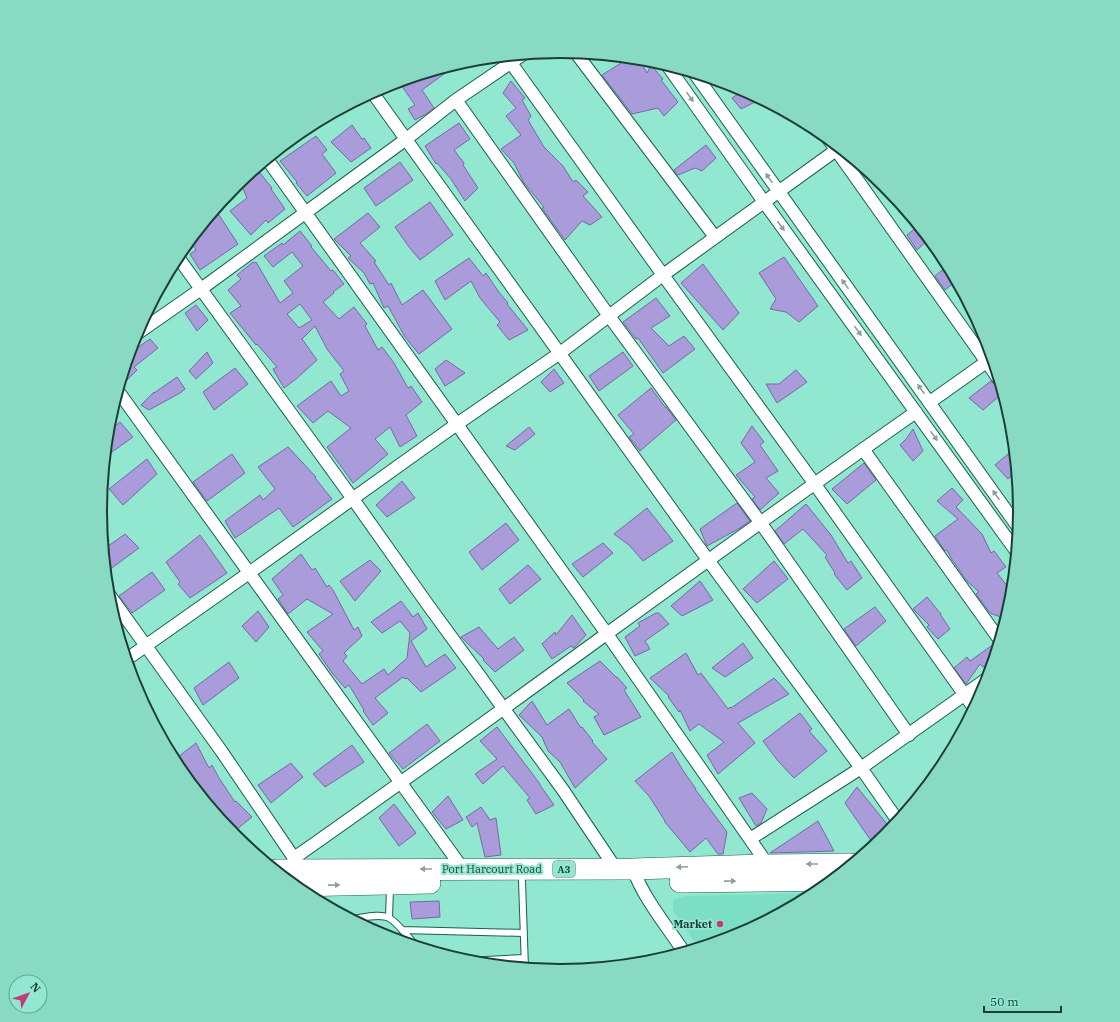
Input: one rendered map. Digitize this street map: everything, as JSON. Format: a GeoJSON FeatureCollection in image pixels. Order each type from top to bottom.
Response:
{"type":"FeatureCollection","features":[{"type":"Feature","properties":{"kind":"highway","name":"Port Harcourt Road"},"geometry":{"type":"LineString","coordinates":[[285,870],[390,877],[522,881],[768,864],[844,864]]}},
{"type":"Feature","properties":{"kind":"highway","name":"Port Harcourt Road"},"geometry":{"type":"LineString","coordinates":[[390,877],[463,869],[823,880]]}},
{"type":"Feature","properties":{"kind":"street"},"geometry":{"type":"LineString","coordinates":[[580,59],[715,237]]}},
{"type":"Feature","properties":{"kind":"street"},"geometry":{"type":"LineString","coordinates":[[510,61],[814,483],[970,703]]}},
{"type":"Feature","properties":{"kind":"street"},"geometry":{"type":"LineString","coordinates":[[146,327],[406,140],[505,62]]}},
{"type":"Feature","properties":{"kind":"street"},"geometry":{"type":"LineString","coordinates":[[672,72],[1012,545]]}},
{"type":"Feature","properties":{"kind":"street"},"geometry":{"type":"LineString","coordinates":[[699,80],[1013,519]]}},
{"type":"Feature","properties":{"kind":"street"},"geometry":{"type":"LineString","coordinates":[[376,97],[708,560],[895,816]]}},
{"type":"Feature","properties":{"kind":"street"},"geometry":{"type":"LineString","coordinates":[[456,100],[609,316],[760,522],[909,735]]}},
{"type":"Feature","properties":{"kind":"street"},"geometry":{"type":"LineString","coordinates":[[131,656],[457,424],[560,353],[663,275],[835,151]]}},
{"type":"Feature","properties":{"kind":"street"},"geometry":{"type":"LineString","coordinates":[[845,159],[985,355]]}},
{"type":"Feature","properties":{"kind":"street"},"geometry":{"type":"LineString","coordinates":[[270,163],[457,424],[768,864]]}},
{"type":"Feature","properties":{"kind":"street"},"geometry":{"type":"LineString","coordinates":[[181,262],[428,605],[563,790],[629,873],[681,948]]}},
{"type":"Feature","properties":{"kind":"street"},"geometry":{"type":"LineString","coordinates":[[930,402],[988,361]]}},
{"type":"Feature","properties":{"kind":"street"},"geometry":{"type":"LineString","coordinates":[[122,396],[463,869]]}},
{"type":"Feature","properties":{"kind":"street"},"geometry":{"type":"LineString","coordinates":[[118,606],[222,752],[297,871],[401,783],[814,483],[916,412]]}},
{"type":"Feature","properties":{"kind":"street"},"geometry":{"type":"LineString","coordinates":[[863,449],[996,634]]}},
{"type":"Feature","properties":{"kind":"street"},"geometry":{"type":"LineString","coordinates":[[750,839],[861,768],[979,685]]}},
{"type":"Feature","properties":{"kind":"lane"},"geometry":{"type":"LineString","coordinates":[[390,877],[390,918]]}},
{"type":"Feature","properties":{"kind":"lane"},"geometry":{"type":"LineString","coordinates":[[522,881],[524,962]]}},
{"type":"Feature","properties":{"kind":"lane"},"geometry":{"type":"LineString","coordinates":[[362,918],[380,916],[390,918],[409,938]]}},
{"type":"Feature","properties":{"kind":"lane"},"geometry":{"type":"LineString","coordinates":[[402,930],[524,933]]}},
{"type":"Feature","properties":{"kind":"lane"},"geometry":{"type":"LineString","coordinates":[[497,959],[524,958]]}},
{"type":"Feature","properties":{"kind":"shaded area","name":"Market"},"geometry":{"type":"Polygon","coordinates":[[[803,893],[733,930],[695,943],[673,911],[674,899],[687,896],[803,893]]]}},
{"type":"Feature","properties":{"kind":"building"},"geometry":{"type":"Polygon","coordinates":[[[622,62],[643,66],[647,73],[650,67],[654,68],[663,79],[661,80],[678,102],[664,116],[658,108],[632,114],[602,75],[622,62]]]}},
{"type":"Feature","properties":{"kind":"building"},"geometry":{"type":"Polygon","coordinates":[[[446,72],[422,90],[434,108],[415,120],[408,109],[415,105],[402,86],[446,72]]]}},
{"type":"Feature","properties":{"kind":"building"},"geometry":{"type":"Polygon","coordinates":[[[511,81],[525,98],[522,100],[531,116],[528,120],[544,147],[563,166],[573,182],[576,180],[588,192],[583,196],[602,217],[590,225],[582,221],[565,240],[542,208],[544,207],[524,183],[514,163],[501,149],[521,135],[506,116],[516,108],[503,93],[511,81]]]}},
{"type":"Feature","properties":{"kind":"building"},"geometry":{"type":"Polygon","coordinates":[[[738,94],[754,102],[741,109],[732,98],[738,94]]]}},
{"type":"Feature","properties":{"kind":"building"},"geometry":{"type":"Polygon","coordinates":[[[459,123],[470,139],[454,150],[464,163],[463,165],[478,188],[465,201],[451,179],[437,163],[436,164],[425,146],[459,123]]]}},
{"type":"Feature","properties":{"kind":"building"},"geometry":{"type":"Polygon","coordinates":[[[352,125],[362,139],[364,138],[371,148],[351,162],[331,142],[352,125]]]}},
{"type":"Feature","properties":{"kind":"building"},"geometry":{"type":"Polygon","coordinates":[[[316,136],[327,150],[322,154],[336,173],[307,196],[280,161],[316,136]]]}},
{"type":"Feature","properties":{"kind":"building"},"geometry":{"type":"Polygon","coordinates":[[[706,145],[716,158],[702,171],[695,168],[678,175],[674,170],[706,145]]]}},
{"type":"Feature","properties":{"kind":"building"},"geometry":{"type":"Polygon","coordinates":[[[400,162],[413,180],[376,206],[364,188],[400,162]]]}},
{"type":"Feature","properties":{"kind":"building"},"geometry":{"type":"Polygon","coordinates":[[[260,173],[272,188],[271,189],[285,209],[268,223],[266,220],[251,235],[230,211],[247,198],[243,188],[260,173]]]}},
{"type":"Feature","properties":{"kind":"building"},"geometry":{"type":"Polygon","coordinates":[[[430,202],[453,235],[420,260],[395,227],[430,202]]]}},
{"type":"Feature","properties":{"kind":"building"},"geometry":{"type":"Polygon","coordinates":[[[218,213],[238,244],[200,270],[190,254],[196,250],[193,246],[218,213]]]}},
{"type":"Feature","properties":{"kind":"building"},"geometry":{"type":"Polygon","coordinates":[[[368,213],[380,227],[360,243],[376,261],[374,262],[389,285],[391,283],[402,305],[423,290],[452,329],[419,354],[405,337],[388,306],[384,308],[373,283],[370,284],[364,273],[348,258],[351,256],[334,239],[368,213]]]}},
{"type":"Feature","properties":{"kind":"building"},"geometry":{"type":"Polygon","coordinates":[[[914,229],[925,243],[917,250],[907,235],[914,229]]]}},
{"type":"Feature","properties":{"kind":"building"},"geometry":{"type":"Polygon","coordinates":[[[300,231],[312,246],[311,247],[344,284],[323,302],[339,319],[354,307],[367,324],[365,326],[378,350],[382,347],[394,363],[408,388],[411,386],[422,402],[406,415],[417,436],[400,447],[390,427],[375,439],[388,454],[353,483],[327,447],[351,428],[328,411],[313,423],[297,406],[331,381],[341,396],[349,391],[340,374],[344,371],[327,349],[315,326],[302,339],[317,360],[284,388],[273,369],[277,367],[257,344],[256,345],[230,313],[241,306],[228,290],[241,279],[237,275],[253,262],[256,262],[280,303],[293,293],[284,281],[303,266],[292,252],[273,267],[264,256],[282,243],[283,245],[300,231]],[[300,304],[287,314],[299,328],[312,320],[300,304]]]}},
{"type":"Feature","properties":{"kind":"building"},"geometry":{"type":"Polygon","coordinates":[[[784,257],[818,306],[799,322],[786,312],[770,309],[776,299],[759,273],[784,257]]]}},
{"type":"Feature","properties":{"kind":"building"},"geometry":{"type":"Polygon","coordinates":[[[469,258],[483,276],[486,273],[508,303],[507,304],[528,330],[509,340],[497,325],[500,322],[480,298],[471,281],[445,300],[435,281],[469,258]]]}},
{"type":"Feature","properties":{"kind":"building"},"geometry":{"type":"Polygon","coordinates":[[[703,264],[739,313],[723,330],[681,283],[703,264]]]}},
{"type":"Feature","properties":{"kind":"building"},"geometry":{"type":"Polygon","coordinates":[[[943,269],[952,284],[945,290],[935,276],[943,269]]]}},
{"type":"Feature","properties":{"kind":"building"},"geometry":{"type":"Polygon","coordinates":[[[656,298],[670,316],[651,328],[669,346],[684,336],[695,349],[663,373],[638,338],[636,339],[623,322],[656,298]]]}},
{"type":"Feature","properties":{"kind":"building"},"geometry":{"type":"Polygon","coordinates":[[[196,305],[208,320],[197,331],[185,313],[196,305]]]}},
{"type":"Feature","properties":{"kind":"building"},"geometry":{"type":"Polygon","coordinates":[[[150,339],[158,348],[134,367],[137,370],[127,380],[137,348],[150,339]]]}},
{"type":"Feature","properties":{"kind":"building"},"geometry":{"type":"Polygon","coordinates":[[[207,352],[213,363],[196,379],[189,371],[207,352]]]}},
{"type":"Feature","properties":{"kind":"building"},"geometry":{"type":"Polygon","coordinates":[[[623,352],[633,366],[599,391],[589,376],[623,352]]]}},
{"type":"Feature","properties":{"kind":"building"},"geometry":{"type":"Polygon","coordinates":[[[446,360],[465,373],[445,386],[435,369],[446,360]]]}},
{"type":"Feature","properties":{"kind":"building"},"geometry":{"type":"Polygon","coordinates":[[[235,368],[248,384],[214,410],[203,392],[235,368]]]}},
{"type":"Feature","properties":{"kind":"building"},"geometry":{"type":"Polygon","coordinates":[[[554,369],[564,383],[550,392],[541,382],[554,369]]]}},
{"type":"Feature","properties":{"kind":"building"},"geometry":{"type":"Polygon","coordinates":[[[796,370],[807,382],[777,403],[766,384],[779,384],[796,370]]]}},
{"type":"Feature","properties":{"kind":"building"},"geometry":{"type":"Polygon","coordinates":[[[177,377],[185,389],[180,393],[149,410],[141,405],[154,392],[177,377]]]}},
{"type":"Feature","properties":{"kind":"building"},"geometry":{"type":"Polygon","coordinates":[[[991,381],[995,385],[999,397],[983,410],[969,398],[991,381]]]}},
{"type":"Feature","properties":{"kind":"building"},"geometry":{"type":"Polygon","coordinates":[[[651,388],[676,420],[640,451],[629,437],[634,434],[618,415],[651,388]]]}},
{"type":"Feature","properties":{"kind":"building"},"geometry":{"type":"Polygon","coordinates":[[[120,422],[133,437],[111,453],[111,452],[116,425],[120,422]]]}},
{"type":"Feature","properties":{"kind":"building"},"geometry":{"type":"Polygon","coordinates":[[[752,426],[764,442],[760,445],[778,471],[766,478],[779,493],[760,510],[752,499],[755,497],[736,475],[755,462],[741,443],[752,426]]]}},
{"type":"Feature","properties":{"kind":"building"},"geometry":{"type":"Polygon","coordinates":[[[529,427],[535,434],[515,450],[506,446],[529,427]]]}},
{"type":"Feature","properties":{"kind":"building"},"geometry":{"type":"Polygon","coordinates":[[[913,429],[923,451],[913,461],[900,445],[913,429]]]}},
{"type":"Feature","properties":{"kind":"building"},"geometry":{"type":"Polygon","coordinates":[[[288,447],[316,477],[315,478],[332,499],[293,527],[279,508],[235,538],[225,521],[260,495],[263,500],[275,489],[258,467],[288,447]]]}},
{"type":"Feature","properties":{"kind":"building"},"geometry":{"type":"Polygon","coordinates":[[[1009,453],[1011,476],[1008,479],[995,465],[1009,453]]]}},
{"type":"Feature","properties":{"kind":"building"},"geometry":{"type":"Polygon","coordinates":[[[232,454],[245,473],[207,501],[193,482],[232,454]]]}},
{"type":"Feature","properties":{"kind":"building"},"geometry":{"type":"Polygon","coordinates":[[[147,459],[157,474],[123,505],[109,489],[147,459]]]}},
{"type":"Feature","properties":{"kind":"building"},"geometry":{"type":"Polygon","coordinates":[[[864,463],[876,480],[847,504],[832,489],[864,463]]]}},
{"type":"Feature","properties":{"kind":"building"},"geometry":{"type":"Polygon","coordinates":[[[402,481],[415,498],[387,517],[376,505],[402,481]]]}},
{"type":"Feature","properties":{"kind":"building"},"geometry":{"type":"Polygon","coordinates":[[[952,488],[963,500],[956,507],[982,534],[991,553],[994,551],[1006,567],[997,573],[1006,585],[1000,617],[990,613],[976,594],[979,592],[967,581],[947,550],[945,551],[935,536],[958,519],[937,501],[952,488]]]}},
{"type":"Feature","properties":{"kind":"building"},"geometry":{"type":"Polygon","coordinates":[[[737,503],[750,521],[707,546],[700,529],[737,503]]]}},
{"type":"Feature","properties":{"kind":"building"},"geometry":{"type":"Polygon","coordinates":[[[806,504],[831,535],[848,563],[851,561],[862,578],[847,590],[834,574],[835,573],[825,557],[827,555],[803,529],[784,544],[775,531],[806,504]]]}},
{"type":"Feature","properties":{"kind":"building"},"geometry":{"type":"Polygon","coordinates":[[[647,508],[673,541],[643,561],[629,545],[614,534],[647,508]]]}},
{"type":"Feature","properties":{"kind":"building"},"geometry":{"type":"Polygon","coordinates":[[[506,523],[519,540],[482,570],[469,552],[506,523]]]}},
{"type":"Feature","properties":{"kind":"building"},"geometry":{"type":"Polygon","coordinates":[[[125,534],[139,548],[111,569],[108,546],[125,534]]]}},
{"type":"Feature","properties":{"kind":"building"},"geometry":{"type":"Polygon","coordinates":[[[200,535],[227,573],[190,598],[178,584],[180,582],[166,562],[200,535]]]}},
{"type":"Feature","properties":{"kind":"building"},"geometry":{"type":"Polygon","coordinates":[[[603,543],[613,553],[583,577],[572,564],[603,543]]]}},
{"type":"Feature","properties":{"kind":"building"},"geometry":{"type":"Polygon","coordinates":[[[301,554],[312,570],[315,568],[327,587],[329,585],[333,590],[354,630],[358,627],[362,636],[344,653],[347,656],[343,661],[362,684],[384,669],[388,675],[407,658],[410,633],[400,621],[382,633],[371,622],[401,601],[413,617],[418,613],[427,629],[411,641],[426,667],[445,654],[456,668],[421,692],[407,678],[405,679],[403,677],[375,698],[388,713],[373,725],[363,711],[364,710],[349,685],[345,688],[332,673],[319,654],[323,651],[307,632],[333,614],[307,599],[288,614],[278,599],[283,595],[272,579],[301,554]]]}},
{"type":"Feature","properties":{"kind":"building"},"geometry":{"type":"Polygon","coordinates":[[[370,560],[381,571],[355,601],[340,581],[370,560]]]}},
{"type":"Feature","properties":{"kind":"building"},"geometry":{"type":"Polygon","coordinates":[[[774,561],[788,579],[757,603],[743,589],[774,561]]]}},
{"type":"Feature","properties":{"kind":"building"},"geometry":{"type":"Polygon","coordinates":[[[528,565],[541,579],[510,604],[499,589],[528,565]]]}},
{"type":"Feature","properties":{"kind":"building"},"geometry":{"type":"Polygon","coordinates":[[[152,572],[165,590],[132,613],[119,596],[152,572]]]}},
{"type":"Feature","properties":{"kind":"building"},"geometry":{"type":"Polygon","coordinates":[[[700,581],[713,600],[682,616],[671,606],[700,581]]]}},
{"type":"Feature","properties":{"kind":"building"},"geometry":{"type":"Polygon","coordinates":[[[927,597],[941,614],[950,629],[938,639],[927,627],[929,625],[913,609],[927,597]]]}},
{"type":"Feature","properties":{"kind":"building"},"geometry":{"type":"Polygon","coordinates":[[[875,607],[886,621],[856,646],[844,629],[875,607]]]}},
{"type":"Feature","properties":{"kind":"building"},"geometry":{"type":"Polygon","coordinates":[[[258,611],[269,627],[256,642],[242,626],[258,611]]]}},
{"type":"Feature","properties":{"kind":"building"},"geometry":{"type":"Polygon","coordinates":[[[656,613],[659,613],[669,624],[645,641],[650,649],[635,656],[625,637],[640,626],[638,623],[656,613]]]}},
{"type":"Feature","properties":{"kind":"building"},"geometry":{"type":"Polygon","coordinates":[[[572,615],[586,635],[574,648],[571,646],[552,659],[542,644],[555,632],[556,635],[572,615]]]}},
{"type":"Feature","properties":{"kind":"building"},"geometry":{"type":"Polygon","coordinates":[[[479,627],[498,649],[514,637],[524,650],[495,672],[461,637],[479,627]]]}},
{"type":"Feature","properties":{"kind":"building"},"geometry":{"type":"Polygon","coordinates":[[[743,643],[753,658],[725,677],[712,668],[743,643]]]}},
{"type":"Feature","properties":{"kind":"building"},"geometry":{"type":"Polygon","coordinates":[[[993,645],[986,664],[983,667],[980,664],[966,684],[954,668],[967,657],[970,661],[993,645]]]}},
{"type":"Feature","properties":{"kind":"building"},"geometry":{"type":"Polygon","coordinates":[[[686,653],[698,675],[701,673],[728,709],[774,678],[789,694],[738,723],[755,743],[718,774],[707,755],[724,742],[699,724],[690,731],[680,710],[679,712],[668,697],[669,696],[650,678],[686,653]]]}},
{"type":"Feature","properties":{"kind":"building"},"geometry":{"type":"Polygon","coordinates":[[[600,661],[627,688],[624,690],[641,717],[604,735],[594,717],[599,714],[583,701],[584,700],[567,683],[600,661]]]}},
{"type":"Feature","properties":{"kind":"building"},"geometry":{"type":"Polygon","coordinates":[[[229,662],[239,678],[203,705],[194,688],[229,662]]]}},
{"type":"Feature","properties":{"kind":"building"},"geometry":{"type":"Polygon","coordinates":[[[532,701],[547,725],[569,709],[581,728],[582,727],[593,741],[592,742],[607,759],[575,788],[560,762],[548,751],[542,737],[519,715],[532,701]]]}},
{"type":"Feature","properties":{"kind":"building"},"geometry":{"type":"Polygon","coordinates":[[[800,713],[812,729],[809,731],[827,751],[794,778],[778,761],[763,741],[800,713]]]}},
{"type":"Feature","properties":{"kind":"building"},"geometry":{"type":"Polygon","coordinates":[[[427,724],[440,741],[403,769],[389,753],[427,724]]]}},
{"type":"Feature","properties":{"kind":"building"},"geometry":{"type":"Polygon","coordinates":[[[497,727],[554,805],[536,814],[527,800],[530,798],[503,766],[483,784],[475,774],[497,759],[480,741],[497,727]]]}},
{"type":"Feature","properties":{"kind":"building"},"geometry":{"type":"Polygon","coordinates":[[[196,743],[209,768],[212,765],[235,802],[236,801],[252,817],[238,829],[219,810],[179,756],[196,743]]]}},
{"type":"Feature","properties":{"kind":"building"},"geometry":{"type":"Polygon","coordinates":[[[352,745],[364,762],[325,787],[313,774],[352,745]]]}},
{"type":"Feature","properties":{"kind":"building"},"geometry":{"type":"Polygon","coordinates":[[[672,752],[695,789],[727,832],[723,854],[718,854],[706,838],[690,852],[664,821],[649,796],[635,781],[672,752]]]}},
{"type":"Feature","properties":{"kind":"building"},"geometry":{"type":"Polygon","coordinates":[[[291,763],[303,777],[271,803],[258,785],[291,763]]]}},
{"type":"Feature","properties":{"kind":"building"},"geometry":{"type":"Polygon","coordinates":[[[857,787],[887,824],[871,840],[845,803],[857,787]]]}},
{"type":"Feature","properties":{"kind":"building"},"geometry":{"type":"Polygon","coordinates":[[[752,793],[767,809],[761,823],[756,826],[739,798],[752,793]]]}},
{"type":"Feature","properties":{"kind":"building"},"geometry":{"type":"Polygon","coordinates":[[[448,796],[463,820],[446,829],[432,812],[448,796]]]}},
{"type":"Feature","properties":{"kind":"building"},"geometry":{"type":"Polygon","coordinates":[[[394,804],[416,833],[399,846],[379,818],[394,804]]]}},
{"type":"Feature","properties":{"kind":"building"},"geometry":{"type":"Polygon","coordinates":[[[481,807],[490,820],[496,818],[501,855],[485,857],[477,823],[472,827],[466,817],[481,807]]]}},
{"type":"Feature","properties":{"kind":"building"},"geometry":{"type":"Polygon","coordinates":[[[818,821],[834,851],[770,853],[818,821]]]}},
{"type":"Feature","properties":{"kind":"building"},"geometry":{"type":"Polygon","coordinates":[[[439,901],[440,917],[412,919],[410,902],[439,901]]]}},
{"type":"Feature","properties":{"kind":"place","name":"Market"},"geometry":{"type":"Point","coordinates":[720,924]}}]}
